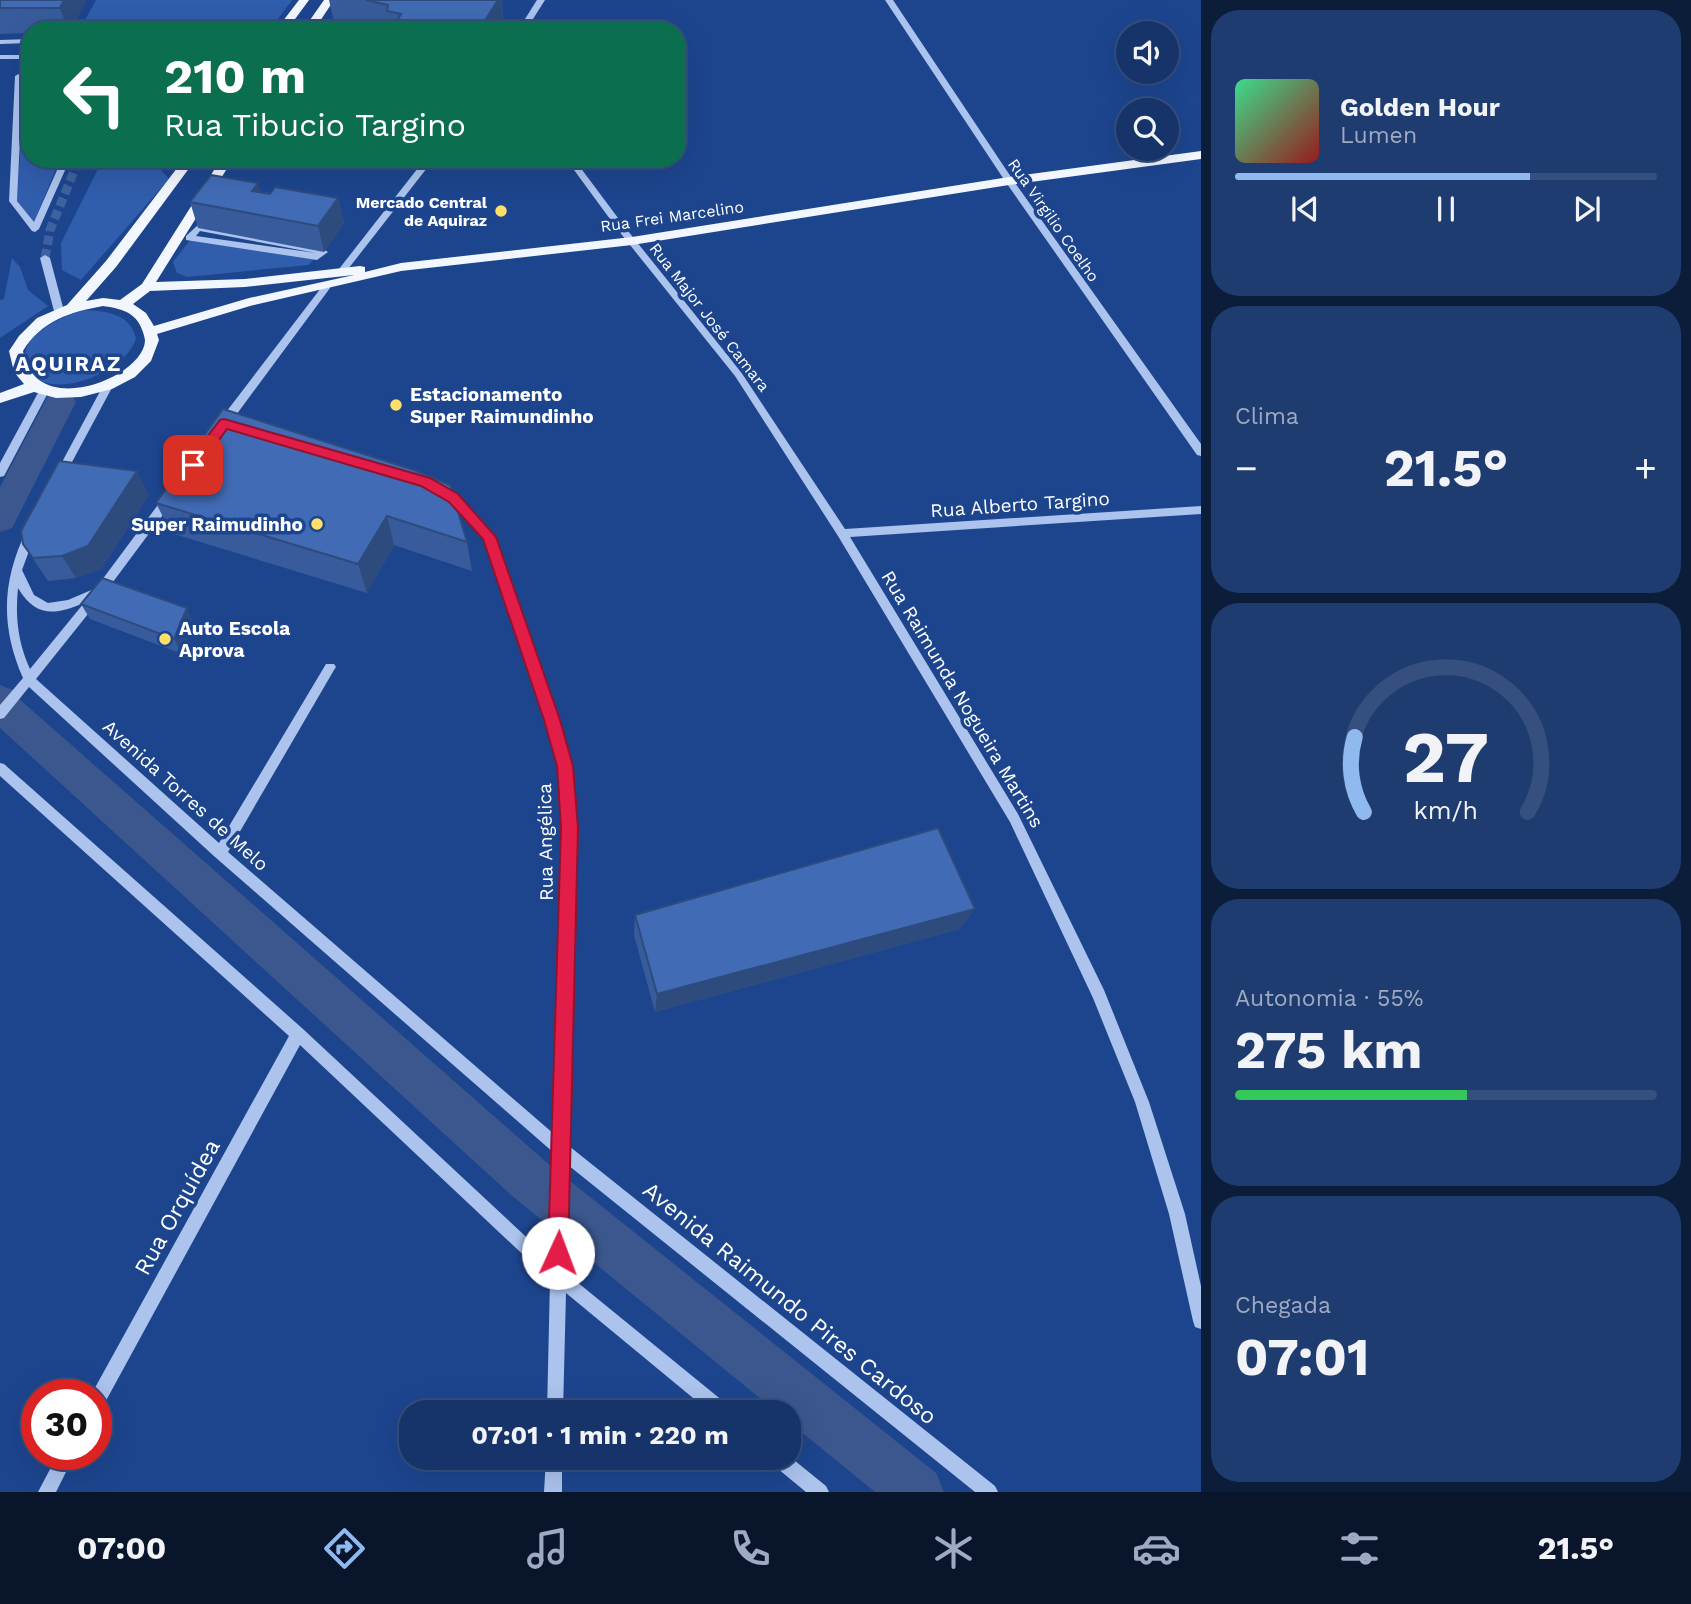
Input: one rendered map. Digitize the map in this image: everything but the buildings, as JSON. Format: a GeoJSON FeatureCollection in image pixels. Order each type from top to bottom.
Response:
{"type":"FeatureCollection","features":[{"type":"Feature","properties":{"kind":"main road"},"geometry":{"type":"LineString","coordinates":[[288,21],[304,0]]}},
{"type":"Feature","properties":{"kind":"main road"},"geometry":{"type":"LineString","coordinates":[[314,21],[329,0]]}},
{"type":"Feature","properties":{"kind":"main road","name":"Rua Frei Marcelino"},"geometry":{"type":"LineString","coordinates":[[152,331],[249,302],[401,267],[632,241],[1009,181],[1201,155]]}},
{"type":"Feature","properties":{"kind":"main road"},"geometry":{"type":"LineString","coordinates":[[40,388],[20,370],[16,351],[27,332],[66,309],[104,272],[181,168]]}},
{"type":"Feature","properties":{"kind":"main road"},"geometry":{"type":"LineString","coordinates":[[123,305],[147,287],[221,168]]}},
{"type":"Feature","properties":{"kind":"main road"},"geometry":{"type":"LineString","coordinates":[[147,287],[245,283],[401,267]]}},
{"type":"Feature","properties":{"kind":"main road"},"geometry":{"type":"LineString","coordinates":[[0,398],[40,388],[83,392],[108,384],[134,371],[145,358],[152,343],[152,331],[140,315],[123,305],[103,302],[66,309]]}},
{"type":"Feature","properties":{"kind":"main road"},"geometry":{"type":"LineString","coordinates":[[0,356],[16,351]]}},
{"type":"Feature","properties":{"kind":"street"},"geometry":{"type":"LineString","coordinates":[[528,21],[541,0]]}},
{"type":"Feature","properties":{"kind":"street","name":"Rua Virgilio Coelho"},"geometry":{"type":"LineString","coordinates":[[889,0],[1009,181],[1201,453]]}},
{"type":"Feature","properties":{"kind":"street"},"geometry":{"type":"LineString","coordinates":[[0,41],[21,41]]}},
{"type":"Feature","properties":{"kind":"street"},"geometry":{"type":"LineString","coordinates":[[0,57],[21,57]]}},
{"type":"Feature","properties":{"kind":"street"},"geometry":{"type":"LineString","coordinates":[[21,75],[13,201],[35,229],[62,168]]}},
{"type":"Feature","properties":{"kind":"street"},"geometry":{"type":"LineString","coordinates":[[342,271],[423,168]]}},
{"type":"Feature","properties":{"kind":"street","name":"Rua Major José Camara"},"geometry":{"type":"LineString","coordinates":[[577,168],[738,374],[842,533]]}},
{"type":"Feature","properties":{"kind":"street"},"geometry":{"type":"LineString","coordinates":[[198,228],[235,235],[323,251],[317,257],[189,238],[198,228]]}},
{"type":"Feature","properties":{"kind":"street"},"geometry":{"type":"LineString","coordinates":[[45,258],[66,309]]}},
{"type":"Feature","properties":{"kind":"street"},"geometry":{"type":"LineString","coordinates":[[216,435],[327,286]]}},
{"type":"Feature","properties":{"kind":"street"},"geometry":{"type":"LineString","coordinates":[[54,488],[108,384]]}},
{"type":"Feature","properties":{"kind":"street"},"geometry":{"type":"LineString","coordinates":[[0,472],[40,388]]}},
{"type":"Feature","properties":{"kind":"street"},"geometry":{"type":"LineString","coordinates":[[224,424],[238,428]]}},
{"type":"Feature","properties":{"kind":"street","name":"Rua Angélica"},"geometry":{"type":"LineString","coordinates":[[426,482],[454,498],[489,537],[552,720],[565,766],[569,828],[555,1400]]}},
{"type":"Feature","properties":{"kind":"street"},"geometry":{"type":"LineString","coordinates":[[0,714],[100,591],[174,490]]}},
{"type":"Feature","properties":{"kind":"street","name":"Rua Alberto Targino"},"geometry":{"type":"LineString","coordinates":[[842,533],[1201,510]]}},
{"type":"Feature","properties":{"kind":"street","name":"Avenida Torres de Melo"},"geometry":{"type":"LineString","coordinates":[[36,522],[16,570],[10,594],[9,626],[16,656],[27,684],[562,1150]]}},
{"type":"Feature","properties":{"kind":"street","name":"Rua Raimunda Nogueira Martins"},"geometry":{"type":"LineString","coordinates":[[842,533],[1014,818],[1099,995],[1142,1102],[1177,1214],[1201,1321]]}},
{"type":"Feature","properties":{"kind":"street"},"geometry":{"type":"LineString","coordinates":[[16,570],[23,592],[30,601],[46,609],[64,606],[100,591]]}},
{"type":"Feature","properties":{"kind":"street"},"geometry":{"type":"LineString","coordinates":[[220,853],[330,667]]}},
{"type":"Feature","properties":{"kind":"street"},"geometry":{"type":"LineString","coordinates":[[0,768],[298,1034],[557,1276],[708,1400]]}},
{"type":"Feature","properties":{"kind":"street","name":"Rua Orquídea"},"geometry":{"type":"LineString","coordinates":[[109,1379],[298,1034]]}},
{"type":"Feature","properties":{"kind":"street","name":"Avenida Raimundo Pires Cardoso"},"geometry":{"type":"LineString","coordinates":[[562,1150],[989,1492]]}},
{"type":"Feature","properties":{"kind":"street"},"geometry":{"type":"LineString","coordinates":[[47,1492],[59,1470]]}},
{"type":"Feature","properties":{"kind":"street"},"geometry":{"type":"LineString","coordinates":[[553,1492],[554,1470]]}},
{"type":"Feature","properties":{"kind":"street"},"geometry":{"type":"LineString","coordinates":[[793,1470],[820,1492]]}},
{"type":"Feature","properties":{"kind":"shaded area"},"geometry":{"type":"Polygon","coordinates":[[[96,0],[292,0],[276,21],[84,21],[96,0]]]}},
{"type":"Feature","properties":{"kind":"shaded area"},"geometry":{"type":"Polygon","coordinates":[[[21,141],[21,168],[56,168],[34,222],[17,201],[21,141]]]}},
{"type":"Feature","properties":{"kind":"shaded area"},"geometry":{"type":"Polygon","coordinates":[[[98,168],[161,170],[169,179],[81,280],[62,270],[61,243],[98,168]]]}},
{"type":"Feature","properties":{"kind":"shaded area"},"geometry":{"type":"Polygon","coordinates":[[[191,239],[316,258],[308,265],[187,277],[177,273],[173,262],[191,239]]]}},
{"type":"Feature","properties":{"kind":"shaded area"},"geometry":{"type":"Polygon","coordinates":[[[12,258],[20,267],[28,290],[48,306],[0,338],[0,300],[4,299],[12,258]]]}},
{"type":"Feature","properties":{"kind":"shaded area"},"geometry":{"type":"Polygon","coordinates":[[[85,310],[116,315],[129,324],[136,338],[130,350],[105,371],[89,379],[56,384],[42,381],[31,373],[25,361],[31,340],[63,317],[85,310]]]}},
{"type":"Feature","properties":{"kind":"waterway"},"geometry":{"type":"LineString","coordinates":[[0,519],[60,402]]}},
{"type":"Feature","properties":{"kind":"waterway"},"geometry":{"type":"LineString","coordinates":[[0,701],[5,709],[528,1178],[917,1492]]}},
{"type":"Feature","properties":{"kind":"tunnel"},"geometry":{"type":"LineString","coordinates":[[45,258],[50,230],[75,168]]}},
{"type":"Feature","properties":{"kind":"place","name":"Mercado Central de Aquiraz"},"geometry":{"type":"Point","coordinates":[501,211]}},
{"type":"Feature","properties":{"kind":"place","name":"Estacionamento Super Raimundinho"},"geometry":{"type":"Point","coordinates":[396,405]}},
{"type":"Feature","properties":{"kind":"place","name":"Super Raimudinho"},"geometry":{"type":"Point","coordinates":[317,524]}},
{"type":"Feature","properties":{"kind":"place","name":"Auto Escola Aprova"},"geometry":{"type":"Point","coordinates":[165,639]}},
{"type":"Feature","properties":{"kind":"district","name":"AQUIRAZ"},"geometry":{"type":"Point","coordinates":[69,364]}},
{"type":"Feature","properties":{"kind":"route"},"geometry":{"type":"LineString","coordinates":[[193,465],[224,424],[426,482],[454,498],[489,537],[552,720],[565,766],[569,828],[562,1185],[558,1253]]}}]}
